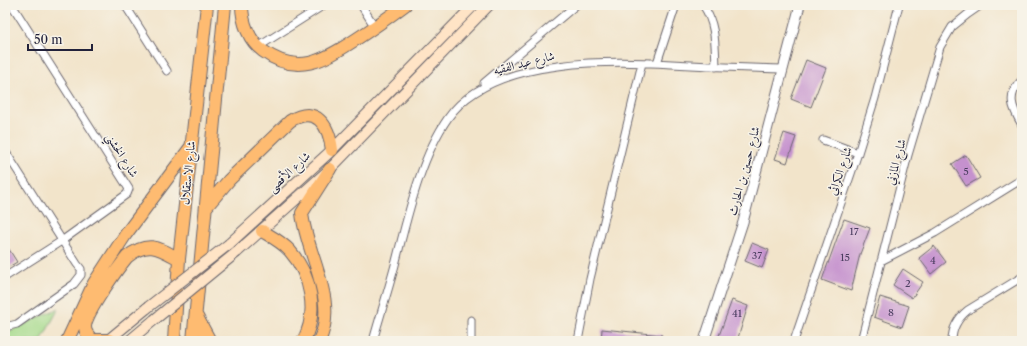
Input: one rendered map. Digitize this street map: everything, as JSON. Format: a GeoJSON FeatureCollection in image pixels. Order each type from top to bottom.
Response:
{"type":"FeatureCollection","features":[{"type":"Feature","properties":{"kind":"highway","name":"شارع الاستقلال"},"geometry":{"type":"LineString","coordinates":[[174,341],[179,259],[207,5]]}},
{"type":"Feature","properties":{"kind":"highway","name":"شارع الاستقلال"},"geometry":{"type":"LineString","coordinates":[[193,341],[226,5]]}},
{"type":"Feature","properties":{"kind":"highway"},"geometry":{"type":"LineString","coordinates":[[242,5],[245,26],[258,47],[282,62],[307,64],[336,53],[405,5]]}},
{"type":"Feature","properties":{"kind":"highway"},"geometry":{"type":"LineString","coordinates":[[207,206],[229,180],[290,121],[298,116],[314,117],[323,122],[330,136],[332,150]]}},
{"type":"Feature","properties":{"kind":"highway"},"geometry":{"type":"LineString","coordinates":[[67,341],[94,283],[126,234],[191,147]]}},
{"type":"Feature","properties":{"kind":"highway"},"geometry":{"type":"LineString","coordinates":[[318,341],[324,326],[324,298],[302,213],[330,169]]}},
{"type":"Feature","properties":{"kind":"highway"},"geometry":{"type":"LineString","coordinates":[[262,231],[277,240],[290,251],[299,264],[307,282],[311,299],[312,318],[303,341]]}},
{"type":"Feature","properties":{"kind":"highway"},"geometry":{"type":"LineString","coordinates":[[108,340],[93,340],[86,331],[85,325],[91,310],[127,257],[133,252],[148,246],[158,247],[179,259]]}},
{"type":"Feature","properties":{"kind":"highway"},"geometry":{"type":"LineString","coordinates":[[196,315],[210,341]]}},
{"type":"Feature","properties":{"kind":"main road","name":"شارع الأقصى"},"geometry":{"type":"LineString","coordinates":[[108,340],[229,244],[332,150],[474,5]]}},
{"type":"Feature","properties":{"kind":"main road"},"geometry":{"type":"LineString","coordinates":[[129,341],[262,231],[330,169],[489,5]]}},
{"type":"Feature","properties":{"kind":"street","name":"شارع الخشني"},"geometry":{"type":"LineString","coordinates":[[5,277],[62,240],[127,194],[129,188],[12,5]]}},
{"type":"Feature","properties":{"kind":"street"},"geometry":{"type":"LineString","coordinates":[[125,5],[167,72]]}},
{"type":"Feature","properties":{"kind":"street"},"geometry":{"type":"LineString","coordinates":[[258,47],[324,5]]}},
{"type":"Feature","properties":{"kind":"street"},"geometry":{"type":"LineString","coordinates":[[361,5],[375,27]]}},
{"type":"Feature","properties":{"kind":"street"},"geometry":{"type":"LineString","coordinates":[[475,91],[576,5]]}},
{"type":"Feature","properties":{"kind":"street"},"geometry":{"type":"LineString","coordinates":[[657,63],[676,5]]}},
{"type":"Feature","properties":{"kind":"street"},"geometry":{"type":"LineString","coordinates":[[703,5],[710,16],[714,29],[716,67]]}},
{"type":"Feature","properties":{"kind":"street","name":"شارع حسين بن الحارث"},"geometry":{"type":"LineString","coordinates":[[704,341],[743,222],[800,5]]}},
{"type":"Feature","properties":{"kind":"street","name":"شارع الكراثي"},"geometry":{"type":"LineString","coordinates":[[794,341],[858,153],[875,98],[899,5]]}},
{"type":"Feature","properties":{"kind":"street","name":"شارع المازني"},"geometry":{"type":"LineString","coordinates":[[861,341],[908,155],[940,47],[952,27],[981,5]]}},
{"type":"Feature","properties":{"kind":"street"},"geometry":{"type":"LineString","coordinates":[[578,341],[590,279],[642,63]]}},
{"type":"Feature","properties":{"kind":"street","name":"شارع عيد الفقيه"},"geometry":{"type":"LineString","coordinates":[[373,341],[419,180],[440,130],[461,102],[475,91],[490,83],[508,77],[564,65],[657,63],[783,69]]}},
{"type":"Feature","properties":{"kind":"street"},"geometry":{"type":"LineString","coordinates":[[1022,80],[1015,87],[1011,96],[1016,116],[1022,125]]}},
{"type":"Feature","properties":{"kind":"street"},"geometry":{"type":"LineString","coordinates":[[823,140],[858,153]]}},
{"type":"Feature","properties":{"kind":"street"},"geometry":{"type":"LineString","coordinates":[[5,152],[81,269],[81,275],[78,280],[17,324],[5,327]]}},
{"type":"Feature","properties":{"kind":"street"},"geometry":{"type":"LineString","coordinates":[[881,261],[935,233],[1022,179]]}},
{"type":"Feature","properties":{"kind":"street"},"geometry":{"type":"LineString","coordinates":[[952,341],[955,324],[960,316],[1022,278]]}},
{"type":"Feature","properties":{"kind":"street"},"geometry":{"type":"LineString","coordinates":[[471,320],[471,341]]}},
{"type":"Feature","properties":{"kind":"green space"},"geometry":{"type":"Polygon","coordinates":[[[59,308],[41,341],[5,341],[5,333],[59,308]]]}},
{"type":"Feature","properties":{"kind":"building"},"geometry":{"type":"Polygon","coordinates":[[[806,60],[826,68],[811,107],[791,99],[806,60]]]}},
{"type":"Feature","properties":{"kind":"building"},"geometry":{"type":"Polygon","coordinates":[[[784,133],[796,137],[787,163],[775,159],[784,133]]]}},
{"type":"Feature","properties":{"kind":"building"},"geometry":{"type":"Polygon","coordinates":[[[966,155],[980,178],[966,186],[952,164],[966,155]]]}},
{"type":"Feature","properties":{"kind":"building"},"geometry":{"type":"Polygon","coordinates":[[[844,219],[870,228],[860,254],[851,291],[822,280],[844,219]]]}},
{"type":"Feature","properties":{"kind":"building"},"geometry":{"type":"Polygon","coordinates":[[[5,243],[17,262],[5,269],[5,243]]]}},
{"type":"Feature","properties":{"kind":"building"},"geometry":{"type":"Polygon","coordinates":[[[752,243],[769,250],[762,268],[745,261],[752,243]]]}},
{"type":"Feature","properties":{"kind":"building"},"geometry":{"type":"Polygon","coordinates":[[[934,246],[946,262],[931,274],[919,258],[934,246]]]}},
{"type":"Feature","properties":{"kind":"building"},"geometry":{"type":"Polygon","coordinates":[[[903,269],[923,282],[912,298],[893,285],[903,269]]]}},
{"type":"Feature","properties":{"kind":"building"},"geometry":{"type":"Polygon","coordinates":[[[880,297],[909,306],[902,327],[874,317],[880,297]]]}},
{"type":"Feature","properties":{"kind":"building"},"geometry":{"type":"Polygon","coordinates":[[[732,300],[748,306],[737,341],[717,341],[732,300]]]}},
{"type":"Feature","properties":{"kind":"building"},"geometry":{"type":"Polygon","coordinates":[[[602,329],[662,335],[662,341],[601,341],[602,329]]]}}]}
